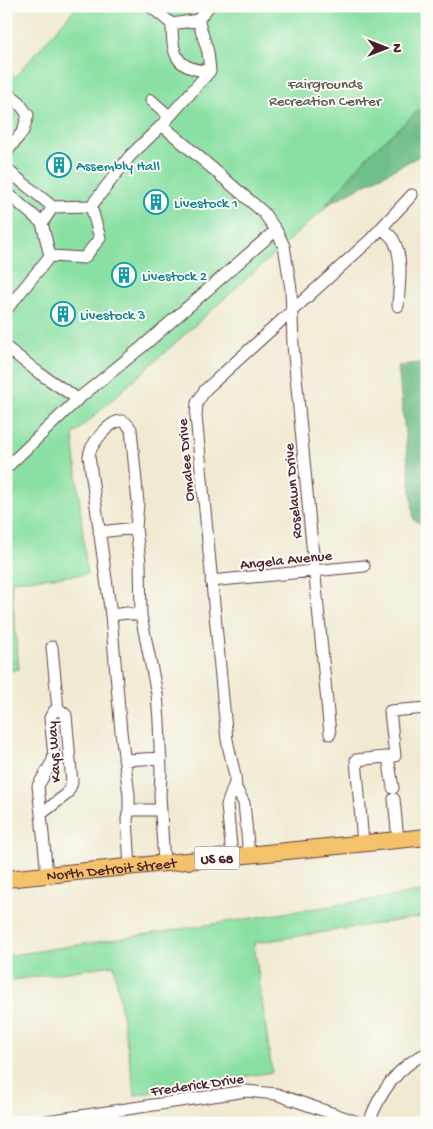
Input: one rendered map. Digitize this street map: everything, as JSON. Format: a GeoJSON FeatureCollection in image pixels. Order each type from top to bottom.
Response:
{"type":"FeatureCollection","features":[{"type":"Feature","properties":{"kind":"highway","name":"North Detroit Street"},"geometry":{"type":"LineString","coordinates":[[6,879],[427,837]]}},
{"type":"Feature","properties":{"kind":"street"},"geometry":{"type":"LineString","coordinates":[[150,6],[172,24],[198,20],[208,6]]}},
{"type":"Feature","properties":{"kind":"street"},"geometry":{"type":"LineString","coordinates":[[6,169],[54,208],[91,206],[130,156],[166,120],[210,71],[208,52],[198,20]]}},
{"type":"Feature","properties":{"kind":"street"},"geometry":{"type":"LineString","coordinates":[[172,24],[172,44],[182,64],[198,70],[210,71]]}},
{"type":"Feature","properties":{"kind":"street"},"geometry":{"type":"LineString","coordinates":[[6,92],[17,100],[28,115],[23,131],[6,153]]}},
{"type":"Feature","properties":{"kind":"street","name":"Roselawn Drive"},"geometry":{"type":"LineString","coordinates":[[151,100],[166,120],[263,212],[276,230],[284,246],[291,289],[293,345],[330,734]]}},
{"type":"Feature","properties":{"kind":"street"},"geometry":{"type":"LineString","coordinates":[[6,192],[42,223],[50,256]]}},
{"type":"Feature","properties":{"kind":"street","name":"Omalee Drive"},"geometry":{"type":"LineString","coordinates":[[241,856],[244,804],[237,792],[227,740],[196,416],[197,404],[205,390],[292,312],[381,228],[412,195]]}},
{"type":"Feature","properties":{"kind":"street"},"geometry":{"type":"LineString","coordinates":[[50,256],[84,258],[100,238],[91,206]]}},
{"type":"Feature","properties":{"kind":"street"},"geometry":{"type":"LineString","coordinates":[[42,223],[54,208]]}},
{"type":"Feature","properties":{"kind":"street"},"geometry":{"type":"LineString","coordinates":[[381,228],[390,236],[396,246],[400,275],[398,306]]}},
{"type":"Feature","properties":{"kind":"street"},"geometry":{"type":"LineString","coordinates":[[6,468],[78,399],[142,347],[276,230]]}},
{"type":"Feature","properties":{"kind":"street"},"geometry":{"type":"LineString","coordinates":[[6,310],[50,256]]}},
{"type":"Feature","properties":{"kind":"street"},"geometry":{"type":"LineString","coordinates":[[6,347],[39,373],[78,399]]}},
{"type":"Feature","properties":{"kind":"street"},"geometry":{"type":"LineString","coordinates":[[130,867],[127,819],[129,810],[111,615],[92,482],[90,450],[96,440],[117,422],[126,423],[131,429],[138,503],[136,528],[140,562],[141,616],[157,694],[164,864]]}},
{"type":"Feature","properties":{"kind":"street"},"geometry":{"type":"LineString","coordinates":[[99,532],[136,528]]}},
{"type":"Feature","properties":{"kind":"street","name":"Angela Avenue"},"geometry":{"type":"LineString","coordinates":[[211,582],[364,566]]}},
{"type":"Feature","properties":{"kind":"street"},"geometry":{"type":"LineString","coordinates":[[111,615],[127,613],[141,616]]}},
{"type":"Feature","properties":{"kind":"street","name":"Kays Way"},"geometry":{"type":"LineString","coordinates":[[52,647],[58,710]]}},
{"type":"Feature","properties":{"kind":"street"},"geometry":{"type":"LineString","coordinates":[[363,843],[356,760],[394,756],[390,711],[427,708]]}},
{"type":"Feature","properties":{"kind":"street","name":"Kays Way"},"geometry":{"type":"LineString","coordinates":[[41,814],[67,794],[72,782],[66,715],[58,710],[52,713],[50,718],[54,756],[38,786],[47,875]]}},
{"type":"Feature","properties":{"kind":"street"},"geometry":{"type":"LineString","coordinates":[[388,757],[394,794],[398,840]]}},
{"type":"Feature","properties":{"kind":"street"},"geometry":{"type":"LineString","coordinates":[[124,760],[161,758]]}},
{"type":"Feature","properties":{"kind":"street","name":"Omalee Drive"},"geometry":{"type":"LineString","coordinates":[[235,783],[227,805],[241,856]]}},
{"type":"Feature","properties":{"kind":"street"},"geometry":{"type":"LineString","coordinates":[[129,810],[161,810]]}},
{"type":"Feature","properties":{"kind":"street"},"geometry":{"type":"LineString","coordinates":[[369,1123],[376,1105],[389,1084],[404,1068],[427,1053]]}},
{"type":"Feature","properties":{"kind":"street","name":"Frederick Drive"},"geometry":{"type":"LineString","coordinates":[[34,1123],[246,1091],[276,1094],[360,1123]]}},
{"type":"Feature","properties":{"kind":"green space","name":"Fairgrounds Recreation Center"},"geometry":{"type":"Polygon","coordinates":[[[77,6],[427,6],[427,116],[73,435],[87,574],[11,581],[19,669],[6,671],[6,69],[15,77],[77,6]]]}},
{"type":"Feature","properties":{"kind":"green space"},"geometry":{"type":"Polygon","coordinates":[[[427,103],[427,152],[326,205],[369,154],[427,103]]]}},
{"type":"Feature","properties":{"kind":"green space"},"geometry":{"type":"Polygon","coordinates":[[[427,363],[427,527],[414,520],[398,366],[427,363]]]}},
{"type":"Feature","properties":{"kind":"green space"},"geometry":{"type":"Polygon","coordinates":[[[427,891],[427,916],[254,943],[272,1072],[135,1095],[114,965],[6,981],[6,956],[427,891]]]}},
{"type":"Feature","properties":{"kind":"place","name":"Assembly Hall"},"geometry":{"type":"Point","coordinates":[59,165]}},
{"type":"Feature","properties":{"kind":"place","name":"Livestock 1"},"geometry":{"type":"Point","coordinates":[156,202]}},
{"type":"Feature","properties":{"kind":"place","name":"Livestock 2"},"geometry":{"type":"Point","coordinates":[124,275]}},
{"type":"Feature","properties":{"kind":"place","name":"Livestock 3"},"geometry":{"type":"Point","coordinates":[63,314]}}]}
